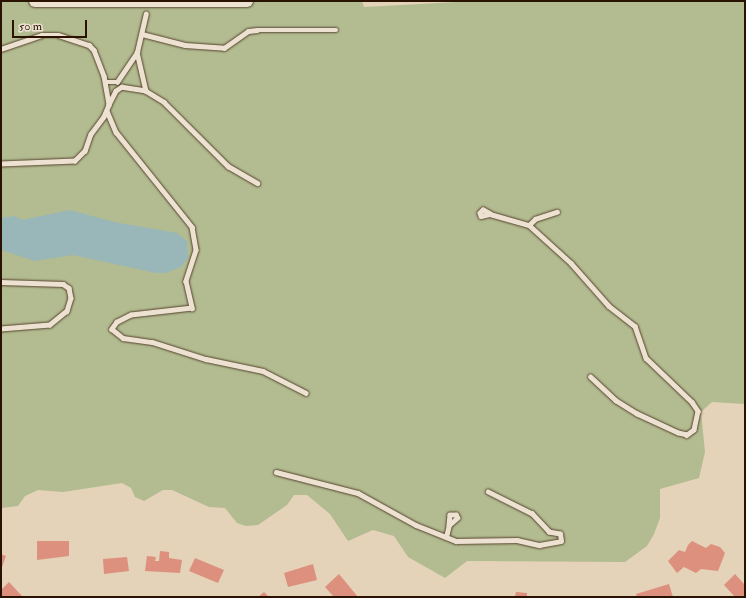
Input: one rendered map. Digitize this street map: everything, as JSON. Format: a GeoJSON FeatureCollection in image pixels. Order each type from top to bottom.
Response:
{"type":"FeatureCollection","features":[{"type":"Feature","properties":{"kind":"main road"},"geometry":{"type":"LineString","coordinates":[[35,1],[247,1]]}},
{"type":"Feature","properties":{"kind":"lane"},"geometry":{"type":"LineString","coordinates":[[105,82],[118,82],[137,52],[146,14]]}},
{"type":"Feature","properties":{"kind":"lane"},"geometry":{"type":"LineString","coordinates":[[142,34],[185,45],[224,48],[248,31],[336,30]]}},
{"type":"Feature","properties":{"kind":"lane"},"geometry":{"type":"LineString","coordinates":[[1,49],[42,35],[74,38],[89,45],[94,50],[105,82],[108,104],[107,111],[91,134],[85,151],[75,160],[1,164]]}},
{"type":"Feature","properties":{"kind":"lane"},"geometry":{"type":"LineString","coordinates":[[137,52],[146,91]]}},
{"type":"Feature","properties":{"kind":"lane"},"geometry":{"type":"LineString","coordinates":[[108,104],[116,91],[122,87],[146,91],[164,102],[228,166],[258,183]]}},
{"type":"Feature","properties":{"kind":"lane"},"geometry":{"type":"LineString","coordinates":[[107,111],[116,132],[192,227],[196,250],[186,281],[192,308],[132,315],[117,322],[112,329],[123,338],[152,342],[206,359],[264,371],[306,393]]}},
{"type":"Feature","properties":{"kind":"lane"},"geometry":{"type":"LineString","coordinates":[[530,225],[535,219],[557,212]]}},
{"type":"Feature","properties":{"kind":"lane"},"geometry":{"type":"LineString","coordinates":[[490,214],[530,225],[571,263],[609,306],[635,326],[646,358],[692,402],[698,411],[694,430],[687,435],[678,433],[637,414],[616,402],[590,377]]}},
{"type":"Feature","properties":{"kind":"lane"},"geometry":{"type":"LineString","coordinates":[[1,282],[64,284],[69,288],[71,298],[67,311],[50,325],[1,329]]}},
{"type":"Feature","properties":{"kind":"lane"},"geometry":{"type":"LineString","coordinates":[[276,472],[358,493],[416,525],[446,538],[464,542],[517,540],[539,544],[562,541],[560,534],[549,532],[532,514],[488,492]]}},
{"type":"Feature","properties":{"kind":"lane"},"geometry":{"type":"LineString","coordinates":[[446,538],[449,525]]}},
{"type":"Feature","properties":{"kind":"green space"},"geometry":{"type":"Polygon","coordinates":[[[1,1],[362,1],[364,7],[476,1],[745,1],[745,404],[712,402],[701,412],[705,452],[699,478],[660,489],[660,518],[654,534],[647,546],[625,562],[467,561],[445,578],[408,557],[394,536],[373,530],[348,541],[330,514],[307,495],[294,495],[287,505],[258,525],[246,526],[237,523],[225,508],[209,507],[172,490],[163,490],[144,501],[135,497],[131,488],[122,483],[63,492],[38,490],[25,496],[18,506],[1,508],[1,1]]]}},
{"type":"Feature","properties":{"kind":"water"},"geometry":{"type":"Polygon","coordinates":[[[70,210],[114,222],[177,233],[187,241],[188,258],[181,267],[166,273],[156,273],[73,255],[35,261],[1,250],[1,218],[15,216],[22,220],[70,210]]]}},
{"type":"Feature","properties":{"kind":"building"},"geometry":{"type":"Polygon","coordinates":[[[37,541],[69,541],[69,556],[37,560],[37,541]]]}},
{"type":"Feature","properties":{"kind":"building"},"geometry":{"type":"Polygon","coordinates":[[[692,541],[706,548],[711,544],[720,547],[725,553],[718,571],[701,569],[696,573],[684,567],[677,573],[668,561],[679,550],[685,552],[688,545],[692,541]]]}},
{"type":"Feature","properties":{"kind":"building"},"geometry":{"type":"Polygon","coordinates":[[[160,551],[169,552],[169,558],[182,560],[180,573],[145,571],[147,556],[156,557],[155,561],[159,561],[160,551]]]}},
{"type":"Feature","properties":{"kind":"building"},"geometry":{"type":"Polygon","coordinates":[[[1,554],[6,556],[2,567],[1,567],[1,554]]]}},
{"type":"Feature","properties":{"kind":"building"},"geometry":{"type":"Polygon","coordinates":[[[127,557],[129,571],[104,574],[103,559],[127,557]]]}},
{"type":"Feature","properties":{"kind":"building"},"geometry":{"type":"Polygon","coordinates":[[[195,558],[224,570],[218,583],[189,571],[195,558]]]}},
{"type":"Feature","properties":{"kind":"building"},"geometry":{"type":"Polygon","coordinates":[[[313,564],[317,580],[288,587],[284,573],[313,564]]]}},
{"type":"Feature","properties":{"kind":"building"},"geometry":{"type":"Polygon","coordinates":[[[339,574],[358,597],[334,597],[325,587],[339,574]]]}},
{"type":"Feature","properties":{"kind":"building"},"geometry":{"type":"Polygon","coordinates":[[[735,574],[745,585],[745,597],[735,597],[724,585],[735,574]]]}},
{"type":"Feature","properties":{"kind":"building"},"geometry":{"type":"Polygon","coordinates":[[[9,582],[23,597],[1,597],[1,590],[9,582]]]}},
{"type":"Feature","properties":{"kind":"building"},"geometry":{"type":"Polygon","coordinates":[[[669,584],[673,597],[637,597],[636,594],[669,584]]]}},
{"type":"Feature","properties":{"kind":"building"},"geometry":{"type":"Polygon","coordinates":[[[264,592],[269,597],[258,597],[264,592]]]}},
{"type":"Feature","properties":{"kind":"building"},"geometry":{"type":"Polygon","coordinates":[[[516,592],[527,593],[527,597],[515,597],[516,592]]]}}]}
